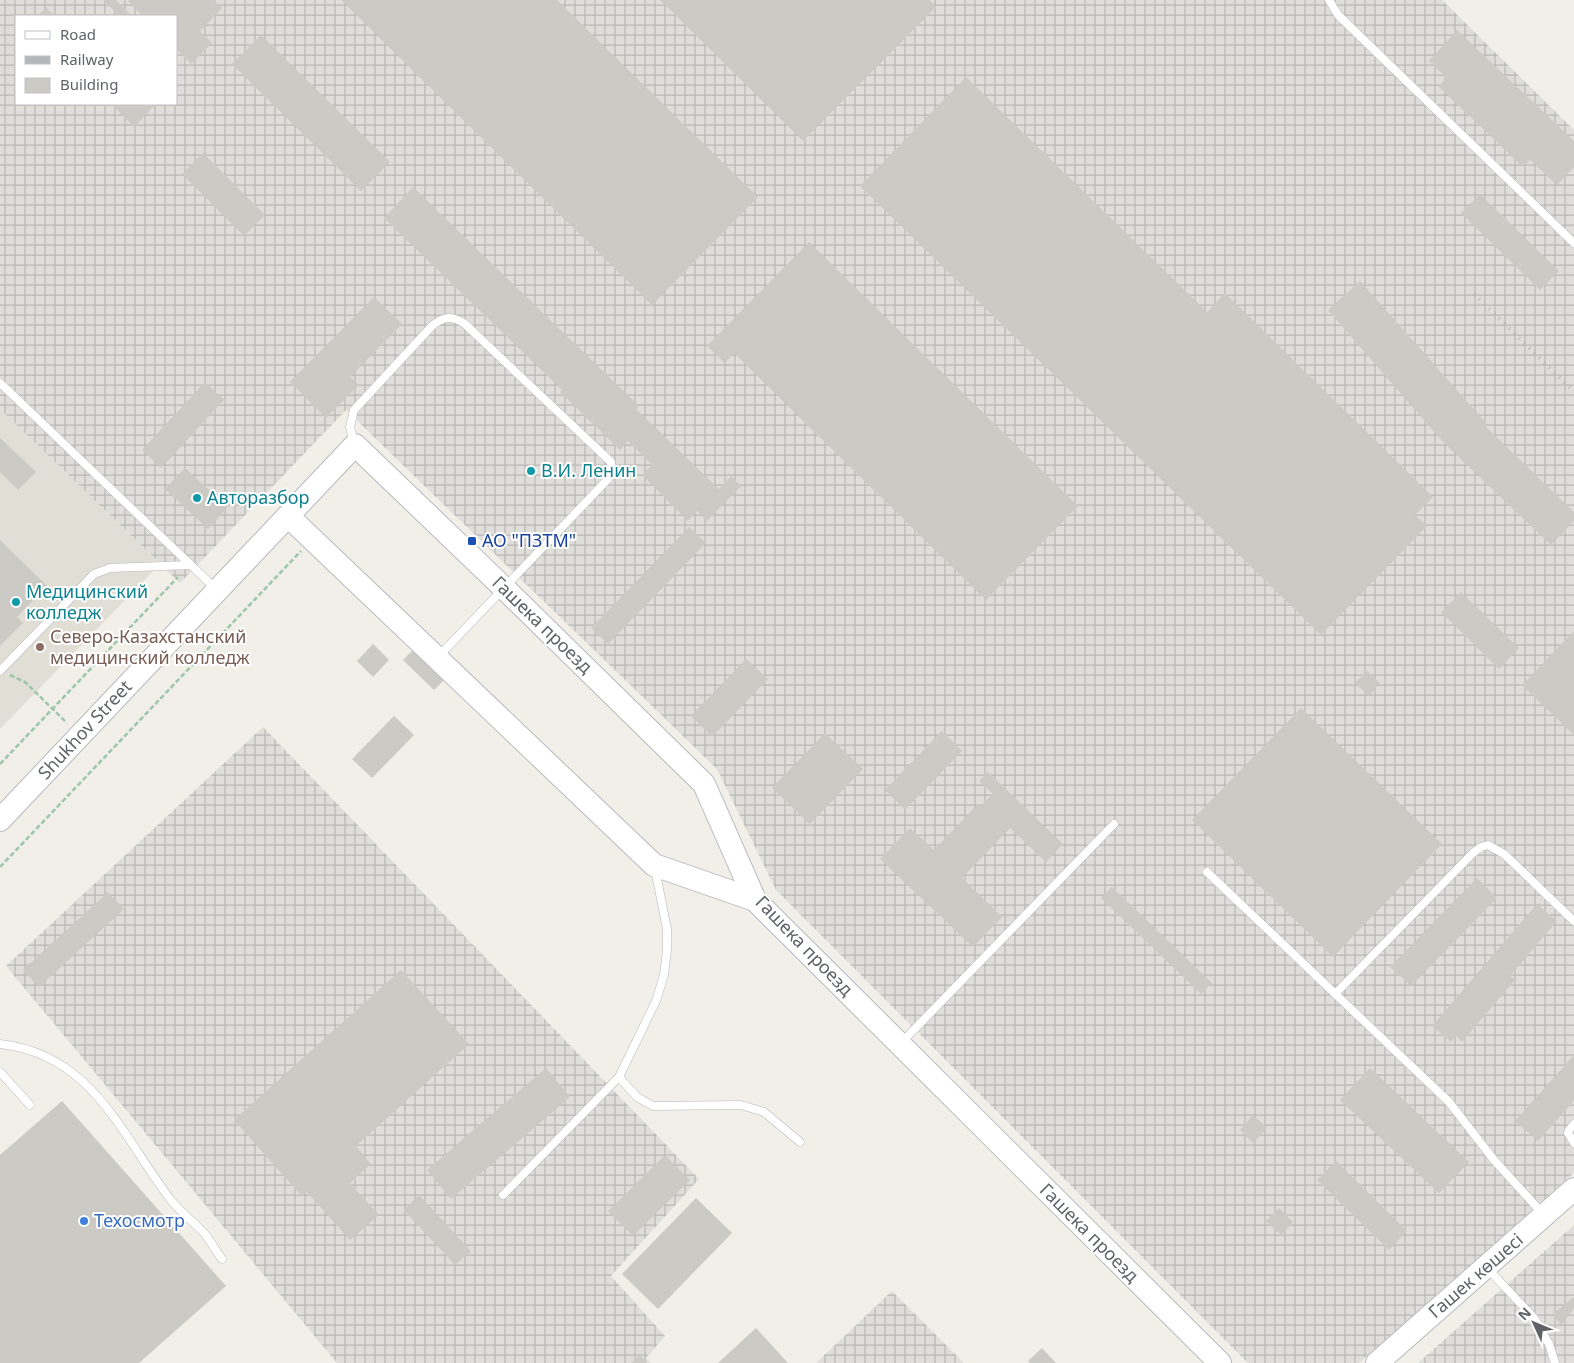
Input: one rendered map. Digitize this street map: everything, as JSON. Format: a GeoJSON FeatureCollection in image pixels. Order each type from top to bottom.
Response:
{"type":"FeatureCollection","features":[{"type":"Feature","properties":{"kind":"street","name":"Shukhov Street"},"geometry":{"type":"LineString","coordinates":[[0,820],[355,445]]}},
{"type":"Feature","properties":{"kind":"street","name":"Гашека проезд"},"geometry":{"type":"LineString","coordinates":[[355,445],[704,784],[755,900],[1220,1363]]}},
{"type":"Feature","properties":{"kind":"street"},"geometry":{"type":"LineString","coordinates":[[288,516],[654,865],[755,900]]}},
{"type":"Feature","properties":{"kind":"street","name":"Гашек көшесі"},"geometry":{"type":"LineString","coordinates":[[1377,1363],[1574,1189]]}},
{"type":"Feature","properties":{"kind":"lane"},"geometry":{"type":"LineString","coordinates":[[1330,0],[1338,15],[1574,243]]}},
{"type":"Feature","properties":{"kind":"lane"},"geometry":{"type":"LineString","coordinates":[[355,445],[351,437],[350,427],[354,410],[439,320],[448,317],[457,319],[465,324],[606,456],[612,467],[612,473],[608,479],[438,657]]}},
{"type":"Feature","properties":{"kind":"lane"},"geometry":{"type":"LineString","coordinates":[[0,383],[217,591]]}},
{"type":"Feature","properties":{"kind":"lane"},"geometry":{"type":"LineString","coordinates":[[0,396],[7,390]]}},
{"type":"Feature","properties":{"kind":"lane"},"geometry":{"type":"LineString","coordinates":[[0,671],[94,574],[110,568],[190,565]]}},
{"type":"Feature","properties":{"kind":"lane"},"geometry":{"type":"LineString","coordinates":[[900,1044],[1114,824]]}},
{"type":"Feature","properties":{"kind":"lane"},"geometry":{"type":"LineString","coordinates":[[1335,994],[1473,852],[1481,847],[1488,845],[1504,854],[1574,920]]}},
{"type":"Feature","properties":{"kind":"lane"},"geometry":{"type":"LineString","coordinates":[[503,1195],[618,1077],[656,1001],[664,974],[667,929],[654,865]]}},
{"type":"Feature","properties":{"kind":"lane"},"geometry":{"type":"LineString","coordinates":[[1206,872],[1448,1102],[1488,1153],[1545,1216]]}},
{"type":"Feature","properties":{"kind":"lane"},"geometry":{"type":"LineString","coordinates":[[0,1044],[34,1052],[60,1062],[92,1089],[116,1119],[172,1201],[206,1236],[222,1260]]}},
{"type":"Feature","properties":{"kind":"lane"},"geometry":{"type":"LineString","coordinates":[[0,1072],[30,1105]]}},
{"type":"Feature","properties":{"kind":"lane"},"geometry":{"type":"LineString","coordinates":[[618,1077],[637,1097],[653,1106],[741,1105],[764,1112],[800,1142]]}},
{"type":"Feature","properties":{"kind":"lane"},"geometry":{"type":"LineString","coordinates":[[1574,1124],[1568,1130],[1568,1134],[1574,1143]]}},
{"type":"Feature","properties":{"kind":"lane"},"geometry":{"type":"LineString","coordinates":[[1486,1267],[1534,1318],[1549,1344],[1556,1363]]}},
{"type":"Feature","properties":{"kind":"path"},"geometry":{"type":"LineString","coordinates":[[0,866],[312,539]]}},
{"type":"Feature","properties":{"kind":"path"},"geometry":{"type":"LineString","coordinates":[[0,764],[190,565]]}},
{"type":"Feature","properties":{"kind":"path"},"geometry":{"type":"LineString","coordinates":[[0,671],[25,682],[80,735]]}},
{"type":"Feature","properties":{"kind":"shaded area"},"geometry":{"type":"Polygon","coordinates":[[[0,0],[1442,0],[1574,130],[1574,1173],[1359,1363],[1248,1363],[776,890],[717,769],[346,410],[180,583],[0,409],[0,0]]]}},
{"type":"Feature","properties":{"kind":"shaded area","name":"Северо-Казахстанский медицинский колледж"},"geometry":{"type":"Polygon","coordinates":[[[0,411],[160,564],[0,729],[0,411]]]}},
{"type":"Feature","properties":{"kind":"shaded area"},"geometry":{"type":"Polygon","coordinates":[[[263,727],[699,1179],[611,1276],[665,1336],[646,1358],[651,1363],[337,1363],[6,966],[263,727]]]}},
{"type":"Feature","properties":{"kind":"shaded area"},"geometry":{"type":"Polygon","coordinates":[[[1574,1225],[1574,1363],[1418,1363],[1574,1225]]]}},
{"type":"Feature","properties":{"kind":"shaded area"},"geometry":{"type":"Polygon","coordinates":[[[892,1291],[964,1363],[816,1363],[892,1291]]]}},
{"type":"Feature","properties":{"kind":"building"},"geometry":{"type":"Polygon","coordinates":[[[103,0],[116,0],[131,15],[119,15],[103,0]]]}},
{"type":"Feature","properties":{"kind":"building"},"geometry":{"type":"Polygon","coordinates":[[[213,0],[222,8],[200,31],[212,43],[191,64],[178,51],[178,15],[142,15],[128,1],[213,0]]]}},
{"type":"Feature","properties":{"kind":"building"},"geometry":{"type":"Polygon","coordinates":[[[341,0],[557,0],[758,197],[652,305],[341,0]]]}},
{"type":"Feature","properties":{"kind":"building"},"geometry":{"type":"Polygon","coordinates":[[[660,0],[930,0],[936,7],[803,141],[660,0]]]}},
{"type":"Feature","properties":{"kind":"building"},"geometry":{"type":"Polygon","coordinates":[[[46,8],[54,15],[38,15],[46,8]]]}},
{"type":"Feature","properties":{"kind":"building"},"geometry":{"type":"Polygon","coordinates":[[[1457,30],[1574,141],[1574,167],[1557,185],[1530,160],[1523,167],[1438,86],[1447,78],[1429,61],[1457,30]]]}},
{"type":"Feature","properties":{"kind":"building"},"geometry":{"type":"Polygon","coordinates":[[[261,35],[390,162],[361,191],[232,64],[261,35]]]}},
{"type":"Feature","properties":{"kind":"building"},"geometry":{"type":"Polygon","coordinates":[[[966,77],[1207,312],[1225,293],[1433,497],[1415,515],[1427,526],[1321,635],[860,186],[966,77]]]}},
{"type":"Feature","properties":{"kind":"building"},"geometry":{"type":"Polygon","coordinates":[[[112,105],[155,105],[134,127],[112,105]]]}},
{"type":"Feature","properties":{"kind":"building"},"geometry":{"type":"Polygon","coordinates":[[[203,153],[265,215],[244,236],[182,174],[203,153]]]}},
{"type":"Feature","properties":{"kind":"building"},"geometry":{"type":"Polygon","coordinates":[[[413,187],[639,406],[636,409],[719,489],[731,476],[741,486],[707,521],[697,511],[688,521],[642,475],[652,465],[628,441],[620,450],[560,392],[562,390],[384,218],[413,187]]]}},
{"type":"Feature","properties":{"kind":"building"},"geometry":{"type":"Polygon","coordinates":[[[1480,194],[1559,271],[1540,290],[1461,213],[1480,194]]]}},
{"type":"Feature","properties":{"kind":"building"},"geometry":{"type":"Polygon","coordinates":[[[809,242],[1078,506],[986,600],[734,353],[725,363],[707,346],[809,242]]]}},
{"type":"Feature","properties":{"kind":"building"},"geometry":{"type":"Polygon","coordinates":[[[1360,281],[1488,425],[1485,426],[1574,512],[1574,521],[1551,545],[1444,443],[1328,310],[1360,281]]]}},
{"type":"Feature","properties":{"kind":"building"},"geometry":{"type":"Polygon","coordinates":[[[374,297],[402,324],[350,377],[359,385],[326,418],[290,382],[374,297]]]}},
{"type":"Feature","properties":{"kind":"building"},"geometry":{"type":"Polygon","coordinates":[[[205,382],[224,400],[161,468],[142,450],[205,382]]]}},
{"type":"Feature","properties":{"kind":"building"},"geometry":{"type":"Polygon","coordinates":[[[0,438],[36,472],[18,490],[0,472],[0,438]]]}},
{"type":"Feature","properties":{"kind":"building","name":"Авторазбор"},"geometry":{"type":"Polygon","coordinates":[[[185,468],[228,507],[208,529],[165,489],[185,468]]]}},
{"type":"Feature","properties":{"kind":"building"},"geometry":{"type":"Polygon","coordinates":[[[689,527],[706,543],[608,644],[591,628],[689,527]]]}},
{"type":"Feature","properties":{"kind":"building","name":"Медицинский колледж"},"geometry":{"type":"Polygon","coordinates":[[[0,540],[47,586],[17,617],[23,623],[0,646],[0,540]]]}},
{"type":"Feature","properties":{"kind":"building"},"geometry":{"type":"Polygon","coordinates":[[[1461,592],[1519,648],[1499,669],[1441,612],[1461,592]]]}},
{"type":"Feature","properties":{"kind":"building"},"geometry":{"type":"Polygon","coordinates":[[[1574,631],[1574,735],[1522,685],[1574,631]]]}},
{"type":"Feature","properties":{"kind":"building"},"geometry":{"type":"Polygon","coordinates":[[[373,644],[389,660],[373,677],[357,661],[373,644]]]}},
{"type":"Feature","properties":{"kind":"building"},"geometry":{"type":"Polygon","coordinates":[[[413,650],[444,680],[434,690],[403,660],[413,650]]]}},
{"type":"Feature","properties":{"kind":"building"},"geometry":{"type":"Polygon","coordinates":[[[746,659],[768,679],[712,737],[691,716],[746,659]]]}},
{"type":"Feature","properties":{"kind":"building"},"geometry":{"type":"Polygon","coordinates":[[[1367,671],[1380,683],[1369,696],[1355,683],[1367,671]]]}},
{"type":"Feature","properties":{"kind":"building"},"geometry":{"type":"Polygon","coordinates":[[[1301,708],[1442,844],[1333,957],[1192,820],[1301,708]]]}},
{"type":"Feature","properties":{"kind":"building"},"geometry":{"type":"Polygon","coordinates":[[[394,716],[414,735],[372,778],[352,759],[394,716]]]}},
{"type":"Feature","properties":{"kind":"building"},"geometry":{"type":"Polygon","coordinates":[[[942,731],[962,751],[905,810],[885,790],[942,731]]]}},
{"type":"Feature","properties":{"kind":"building"},"geometry":{"type":"Polygon","coordinates":[[[825,733],[863,769],[810,824],[772,788],[825,733]]]}},
{"type":"Feature","properties":{"kind":"building"},"geometry":{"type":"Polygon","coordinates":[[[988,772],[1063,844],[1046,862],[1010,828],[962,878],[1002,917],[973,947],[880,859],[910,828],[934,850],[978,804],[980,806],[993,794],[979,781],[988,772]]]}},
{"type":"Feature","properties":{"kind":"building"},"geometry":{"type":"Polygon","coordinates":[[[1477,878],[1497,898],[1411,986],[1390,967],[1477,878]]]}},
{"type":"Feature","properties":{"kind":"building"},"geometry":{"type":"Polygon","coordinates":[[[1112,887],[1212,983],[1201,994],[1101,898],[1112,887]]]}},
{"type":"Feature","properties":{"kind":"building"},"geometry":{"type":"Polygon","coordinates":[[[108,892],[124,909],[39,987],[23,970],[108,892]]]}},
{"type":"Feature","properties":{"kind":"building"},"geometry":{"type":"Polygon","coordinates":[[[1537,904],[1557,921],[1510,976],[1515,980],[1462,1042],[1456,1036],[1451,1042],[1432,1026],[1537,904]]]}},
{"type":"Feature","properties":{"kind":"building"},"geometry":{"type":"Polygon","coordinates":[[[401,970],[469,1044],[356,1146],[371,1164],[350,1183],[379,1215],[350,1240],[306,1191],[301,1195],[234,1120],[401,970]]]}},
{"type":"Feature","properties":{"kind":"building"},"geometry":{"type":"Polygon","coordinates":[[[1574,1055],[1574,1101],[1538,1141],[1515,1121],[1574,1055]]]}},
{"type":"Feature","properties":{"kind":"building"},"geometry":{"type":"Polygon","coordinates":[[[546,1068],[570,1097],[451,1199],[427,1170],[546,1068]]]}},
{"type":"Feature","properties":{"kind":"building"},"geometry":{"type":"Polygon","coordinates":[[[1370,1068],[1469,1162],[1439,1193],[1340,1100],[1370,1068]]]}},
{"type":"Feature","properties":{"kind":"building","name":"Техосмотр"},"geometry":{"type":"Polygon","coordinates":[[[62,1101],[226,1286],[139,1363],[0,1363],[0,1155],[62,1101]]]}},
{"type":"Feature","properties":{"kind":"building"},"geometry":{"type":"Polygon","coordinates":[[[1253,1115],[1267,1128],[1253,1143],[1240,1130],[1253,1115]]]}},
{"type":"Feature","properties":{"kind":"building"},"geometry":{"type":"Polygon","coordinates":[[[665,1155],[690,1180],[633,1236],[608,1211],[665,1155]]]}},
{"type":"Feature","properties":{"kind":"building"},"geometry":{"type":"Polygon","coordinates":[[[1336,1161],[1407,1231],[1389,1250],[1317,1180],[1336,1161]]]}},
{"type":"Feature","properties":{"kind":"building"},"geometry":{"type":"Polygon","coordinates":[[[419,1195],[471,1251],[455,1265],[404,1210],[419,1195]]]}},
{"type":"Feature","properties":{"kind":"building"},"geometry":{"type":"Polygon","coordinates":[[[696,1198],[732,1233],[658,1309],[622,1274],[696,1198]]]}},
{"type":"Feature","properties":{"kind":"building"},"geometry":{"type":"Polygon","coordinates":[[[1279,1208],[1293,1222],[1281,1235],[1266,1221],[1279,1208]]]}},
{"type":"Feature","properties":{"kind":"building"},"geometry":{"type":"Polygon","coordinates":[[[1574,1297],[1574,1309],[1561,1325],[1553,1314],[1574,1297]]]}},
{"type":"Feature","properties":{"kind":"building"},"geometry":{"type":"Polygon","coordinates":[[[756,1328],[788,1363],[718,1363],[756,1328]]]}},
{"type":"Feature","properties":{"kind":"building"},"geometry":{"type":"Polygon","coordinates":[[[1042,1348],[1056,1363],[1030,1363],[1028,1361],[1042,1348]]]}},
{"type":"Feature","properties":{"kind":"building"},"geometry":{"type":"Polygon","coordinates":[[[640,1355],[647,1363],[631,1363],[640,1355]]]}},
{"type":"Feature","properties":{"kind":"railway"},"geometry":{"type":"LineString","coordinates":[[1474,294],[1574,392]]}},
{"type":"Feature","properties":{"kind":"place","name":"В.И. Ленин"},"geometry":{"type":"Point","coordinates":[531,471]}},
{"type":"Feature","properties":{"kind":"place","name":"Авторазбор"},"geometry":{"type":"Point","coordinates":[197,498]}},
{"type":"Feature","properties":{"kind":"place","name":"АО \"ПЗТМ\""},"geometry":{"type":"Point","coordinates":[472,541]}},
{"type":"Feature","properties":{"kind":"place","name":"Медицинский колледж"},"geometry":{"type":"Point","coordinates":[16,602]}},
{"type":"Feature","properties":{"kind":"place","name":"Северо-Казахстанский медицинский колледж"},"geometry":{"type":"Point","coordinates":[40,647]}},
{"type":"Feature","properties":{"kind":"place","name":"Техосмотр"},"geometry":{"type":"Point","coordinates":[84,1221]}}]}
